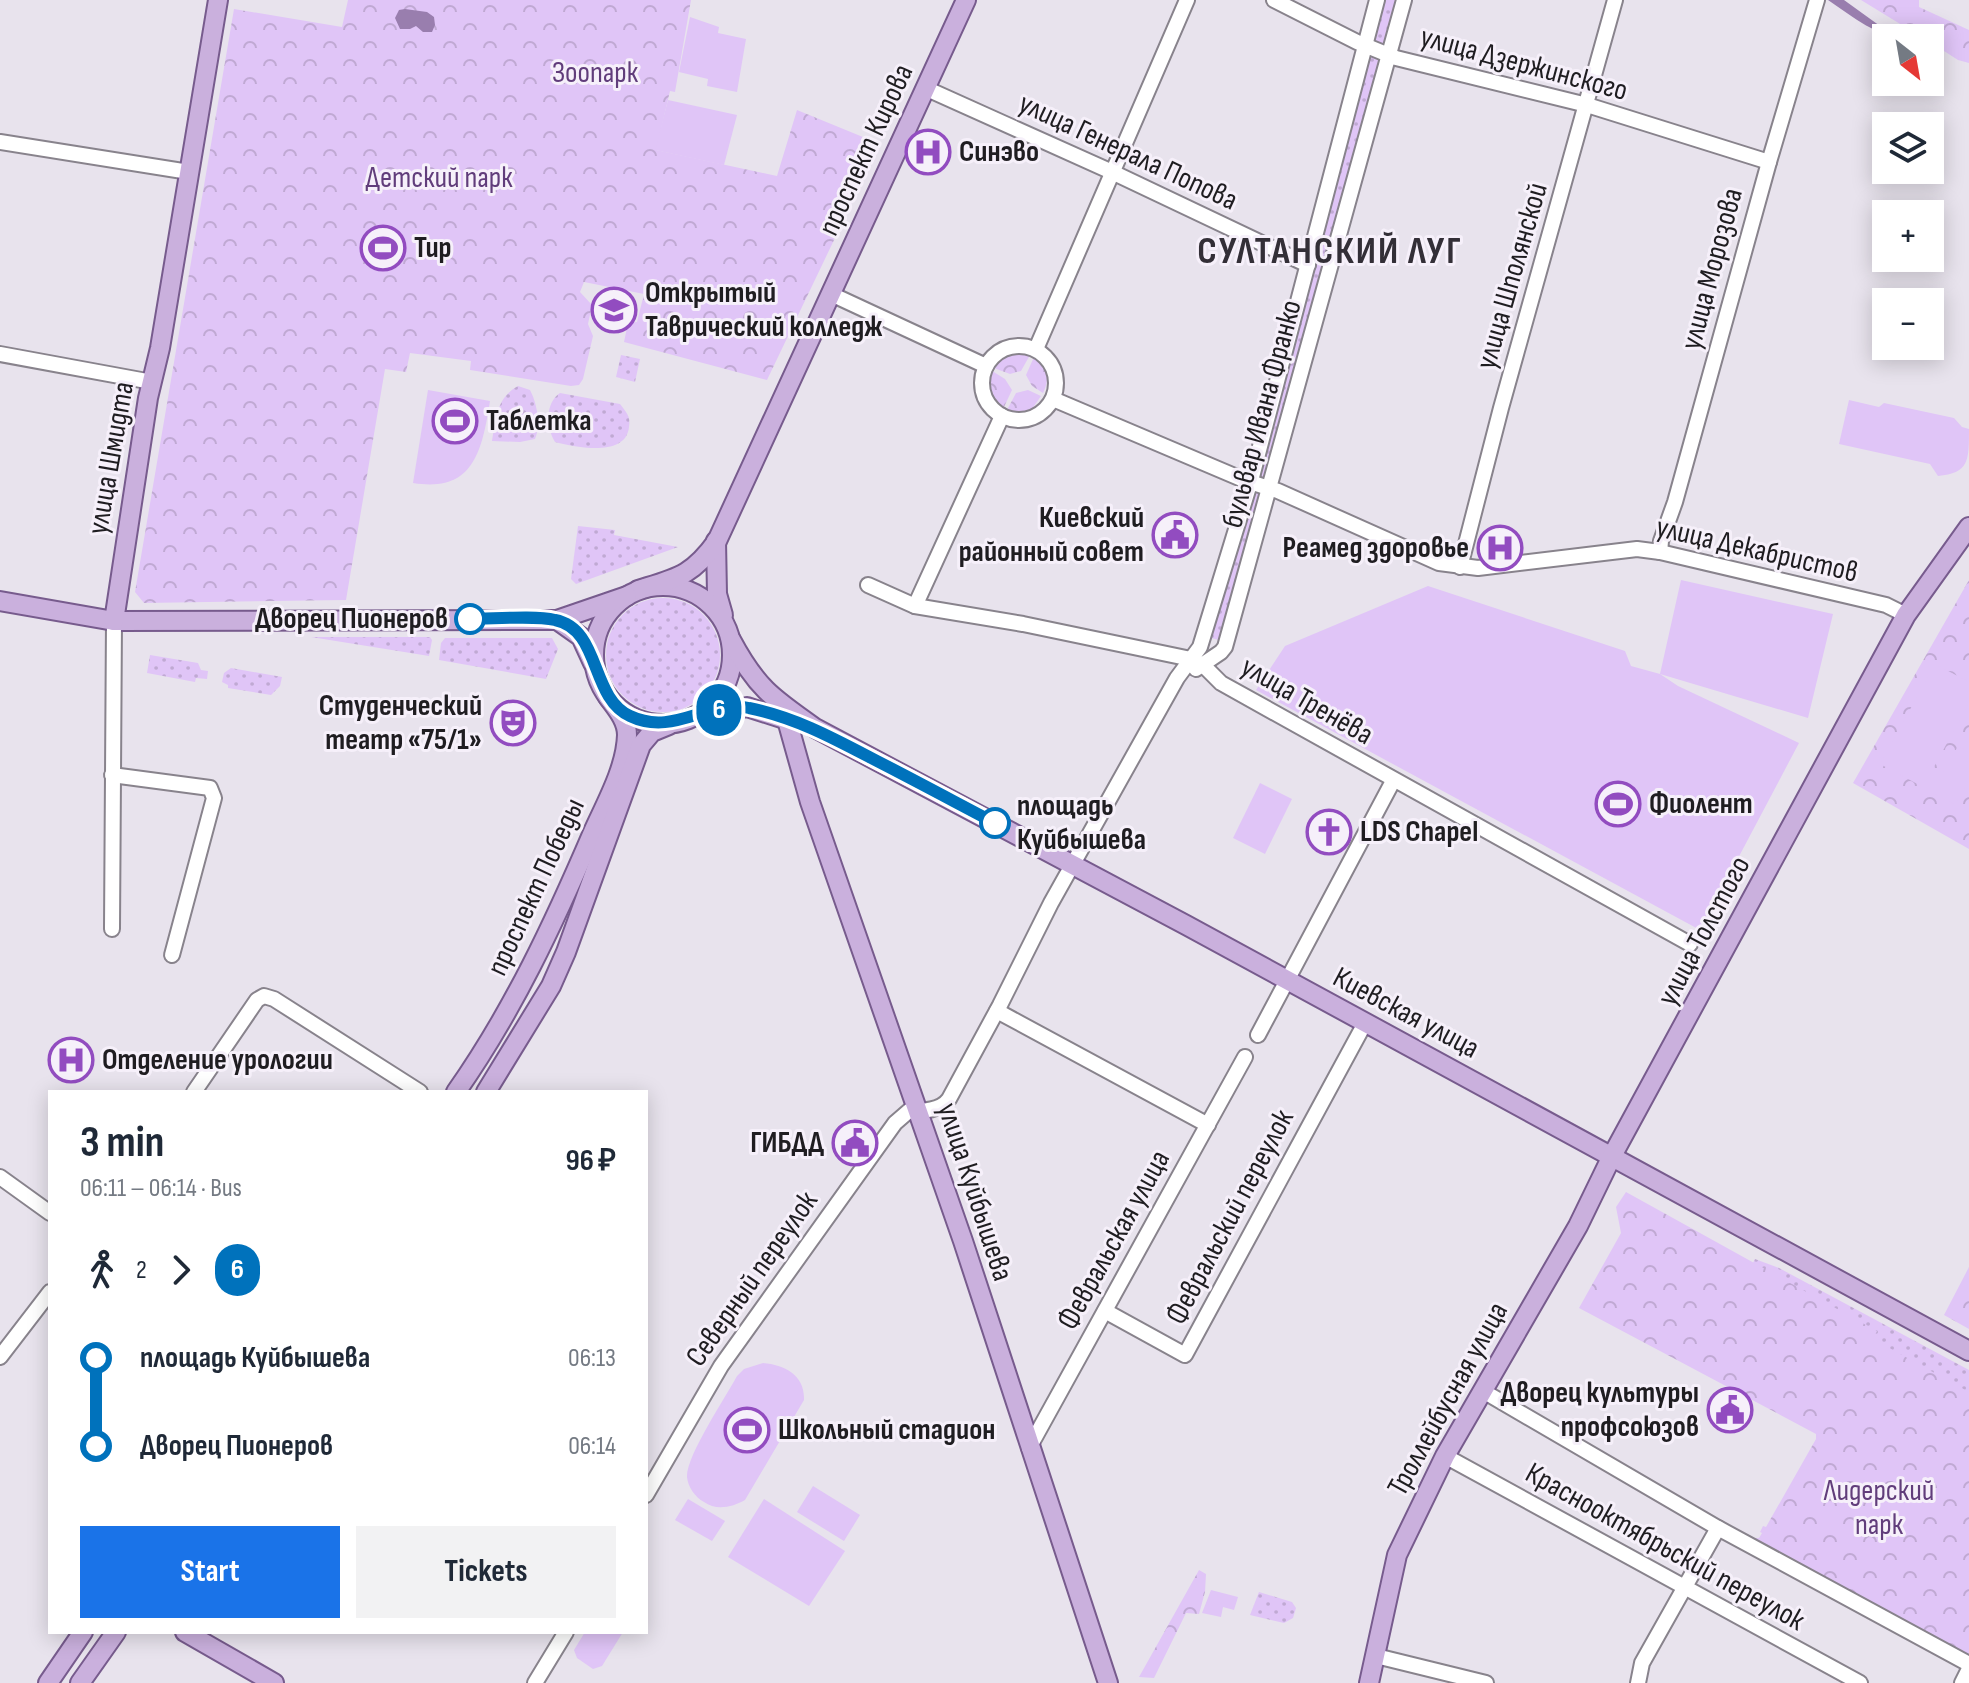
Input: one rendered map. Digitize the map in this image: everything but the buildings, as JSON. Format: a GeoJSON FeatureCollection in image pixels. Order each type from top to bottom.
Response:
{"type":"FeatureCollection","features":[{"type":"Feature","properties":{"kind":"main road","name":"улица Шмидта"},"geometry":{"type":"LineString","coordinates":[[114,621],[218,0]]}},
{"type":"Feature","properties":{"kind":"main road","name":"проспект Кирова"},"geometry":{"type":"LineString","coordinates":[[717,541],[966,0]]}},
{"type":"Feature","properties":{"kind":"main road","name":"улица Толстого"},"geometry":{"type":"LineString","coordinates":[[1612,1156],[1906,615],[1969,527]]}},
{"type":"Feature","properties":{"kind":"main road"},"geometry":{"type":"LineString","coordinates":[[0,601],[114,621],[557,620],[680,577],[703,560],[717,541]]}},
{"type":"Feature","properties":{"kind":"main road"},"geometry":{"type":"LineString","coordinates":[[557,620],[581,637],[608,697],[633,718],[653,723],[683,720],[703,711],[721,694],[731,665],[729,636],[717,594],[717,541]]}},
{"type":"Feature","properties":{"kind":"main road"},"geometry":{"type":"LineString","coordinates":[[594,666],[598,634],[605,619],[632,593],[667,586],[698,595],[721,616],[729,636]]}},
{"type":"Feature","properties":{"kind":"main road","name":"Киевская улица"},"geometry":{"type":"LineString","coordinates":[[729,636],[746,668],[770,697],[815,728],[1287,980],[1969,1351]]}},
{"type":"Feature","properties":{"kind":"main road","name":"проспект Победы"},"geometry":{"type":"LineString","coordinates":[[457,1090],[488,1046],[527,977],[617,775],[625,748],[627,726],[608,697]]}},
{"type":"Feature","properties":{"kind":"main road","name":"Киевская улица"},"geometry":{"type":"LineString","coordinates":[[683,720],[728,708],[747,707],[815,728]]}},
{"type":"Feature","properties":{"kind":"main road","name":"проспект Победы"},"geometry":{"type":"LineString","coordinates":[[487,1090],[551,986],[641,745],[652,732],[683,720]]}},
{"type":"Feature","properties":{"kind":"main road","name":"улица Куйбышева"},"geometry":{"type":"LineString","coordinates":[[787,720],[810,802],[878,1003],[919,1112],[1108,1683]]}},
{"type":"Feature","properties":{"kind":"main road","name":"Троллейбусная улица"},"geometry":{"type":"LineString","coordinates":[[1369,1683],[1397,1555],[1445,1456],[1578,1226],[1612,1156]]}},
{"type":"Feature","properties":{"kind":"main road"},"geometry":{"type":"LineString","coordinates":[[48,1683],[82,1634]]}},
{"type":"Feature","properties":{"kind":"main road"},"geometry":{"type":"LineString","coordinates":[[80,1683],[115,1634]]}},
{"type":"Feature","properties":{"kind":"main road"},"geometry":{"type":"LineString","coordinates":[[188,1634],[274,1683]]}},
{"type":"Feature","properties":{"kind":"street"},"geometry":{"type":"LineString","coordinates":[[1036,349],[1187,0]]}},
{"type":"Feature","properties":{"kind":"street","name":"улица Дзержинского"},"geometry":{"type":"LineString","coordinates":[[1274,0],[1389,55],[1587,105],[1769,162]]}},
{"type":"Feature","properties":{"kind":"street","name":"бульвар Ивана Франко"},"geometry":{"type":"LineString","coordinates":[[1197,662],[1250,483],[1377,0]]}},
{"type":"Feature","properties":{"kind":"street","name":"бульвар Ивана Франко"},"geometry":{"type":"LineString","coordinates":[[919,1112],[945,1104],[1072,865],[1177,678],[1197,662],[1225,647],[1404,0]]}},
{"type":"Feature","properties":{"kind":"street","name":"улица Шполянской"},"geometry":{"type":"LineString","coordinates":[[1460,567],[1615,0]]}},
{"type":"Feature","properties":{"kind":"street","name":"улица Морозова"},"geometry":{"type":"LineString","coordinates":[[1660,552],[1817,0]]}},
{"type":"Feature","properties":{"kind":"street","name":"улица Генерала Попова"},"geometry":{"type":"LineString","coordinates":[[925,88],[1308,265]]}},
{"type":"Feature","properties":{"kind":"street"},"geometry":{"type":"LineString","coordinates":[[0,142],[189,172]]}},
{"type":"Feature","properties":{"kind":"street"},"geometry":{"type":"LineString","coordinates":[[831,294],[986,366]]}},
{"type":"Feature","properties":{"kind":"street"},"geometry":{"type":"LineString","coordinates":[[1022,345],[1036,349],[1048,358],[1055,371],[1057,385],[1053,399],[1044,411],[1031,418],[1016,420],[1002,416],[991,407],[984,394],[982,380],[986,366],[995,354],[1008,347],[1022,345]]}},
{"type":"Feature","properties":{"kind":"street"},"geometry":{"type":"LineString","coordinates":[[0,354],[152,382]]}},
{"type":"Feature","properties":{"kind":"street","name":"улица Декабристов"},"geometry":{"type":"LineString","coordinates":[[1053,399],[1250,483],[1269,488],[1439,563],[1478,568],[1637,549],[1886,605],[1906,615]]}},
{"type":"Feature","properties":{"kind":"street"},"geometry":{"type":"LineString","coordinates":[[915,606],[1002,416]]}},
{"type":"Feature","properties":{"kind":"street","name":"улица Тренёва"},"geometry":{"type":"LineString","coordinates":[[868,585],[915,606],[1023,624],[1197,662],[1221,683],[1690,944]]}},
{"type":"Feature","properties":{"kind":"street","name":"улица Шмидта"},"geometry":{"type":"LineString","coordinates":[[112,929],[114,621]]}},
{"type":"Feature","properties":{"kind":"street"},"geometry":{"type":"LineString","coordinates":[[112,775],[210,788],[214,798],[172,955]]}},
{"type":"Feature","properties":{"kind":"street"},"geometry":{"type":"LineString","coordinates":[[1258,1035],[1393,781]]}},
{"type":"Feature","properties":{"kind":"street"},"geometry":{"type":"LineString","coordinates":[[195,1090],[257,1000],[264,996],[274,999],[417,1090]]}},
{"type":"Feature","properties":{"kind":"street"},"geometry":{"type":"LineString","coordinates":[[997,1011],[1208,1125]]}},
{"type":"Feature","properties":{"kind":"street","name":"Февральский переулок"},"geometry":{"type":"LineString","coordinates":[[1105,1311],[1185,1355],[1365,1023]]}},
{"type":"Feature","properties":{"kind":"street","name":"Февральская улица"},"geometry":{"type":"LineString","coordinates":[[1029,1448],[1245,1057]]}},
{"type":"Feature","properties":{"kind":"street","name":"Северный переулок"},"geometry":{"type":"LineString","coordinates":[[648,1492],[721,1366],[834,1205],[895,1123],[910,1110],[919,1112]]}},
{"type":"Feature","properties":{"kind":"street"},"geometry":{"type":"LineString","coordinates":[[0,1177],[48,1212]]}},
{"type":"Feature","properties":{"kind":"street"},"geometry":{"type":"LineString","coordinates":[[0,1357],[48,1295]]}},
{"type":"Feature","properties":{"kind":"street"},"geometry":{"type":"LineString","coordinates":[[1483,1391],[1718,1528],[1969,1667],[1962,1683]]}},
{"type":"Feature","properties":{"kind":"street","name":"Краснооктябрьский переулок"},"geometry":{"type":"LineString","coordinates":[[1445,1456],[1683,1589],[1860,1683]]}},
{"type":"Feature","properties":{"kind":"street"},"geometry":{"type":"LineString","coordinates":[[1638,1683],[1642,1663],[1718,1528]]}},
{"type":"Feature","properties":{"kind":"street"},"geometry":{"type":"LineString","coordinates":[[535,1683],[565,1634]]}},
{"type":"Feature","properties":{"kind":"street"},"geometry":{"type":"LineString","coordinates":[[1376,1656],[1486,1683]]}},
{"type":"Feature","properties":{"kind":"green space","name":"Детский парк"},"geometry":{"type":"Polygon","coordinates":[[[348,0],[691,0],[675,92],[670,91],[656,150],[777,176],[797,110],[880,144],[767,380],[624,342],[628,323],[637,322],[644,294],[584,282],[580,292],[592,305],[588,324],[593,336],[579,385],[470,370],[471,361],[410,353],[406,372],[385,369],[346,600],[144,603],[135,592],[234,9],[342,27],[348,0]]]}},
{"type":"Feature","properties":{"kind":"green space"},"geometry":{"type":"Polygon","coordinates":[[[1381,0],[1399,0],[1385,50],[1369,43],[1381,0]]]}},
{"type":"Feature","properties":{"kind":"green space"},"geometry":{"type":"Polygon","coordinates":[[[1861,0],[1919,0],[1919,7],[1969,30],[1969,63],[1944,51],[1944,24],[1900,24],[1861,0]]]}},
{"type":"Feature","properties":{"kind":"green space"},"geometry":{"type":"Polygon","coordinates":[[[690,17],[719,27],[718,33],[746,39],[737,92],[707,86],[708,79],[679,72],[690,17]]]}},
{"type":"Feature","properties":{"kind":"green space"},"geometry":{"type":"Polygon","coordinates":[[[1368,49],[1384,56],[1265,484],[1256,481],[1368,49]]]}},
{"type":"Feature","properties":{"kind":"green space"},"geometry":{"type":"Polygon","coordinates":[[[668,100],[737,115],[724,165],[655,150],[668,100]]]}},
{"type":"Feature","properties":{"kind":"green space"},"geometry":{"type":"Polygon","coordinates":[[[1019,351],[1030,355],[1021,371],[1010,374],[991,367],[1004,355],[1019,351]]]}},
{"type":"Feature","properties":{"kind":"green space"},"geometry":{"type":"Polygon","coordinates":[[[621,355],[640,359],[635,382],[616,377],[621,355]]]}},
{"type":"Feature","properties":{"kind":"green space"},"geometry":{"type":"Polygon","coordinates":[[[1034,357],[1047,372],[1043,393],[1032,386],[1026,375],[1034,357]]]}},
{"type":"Feature","properties":{"kind":"green space"},"geometry":{"type":"Polygon","coordinates":[[[989,369],[1005,379],[1012,390],[1004,407],[990,391],[989,369]]]}},
{"type":"Feature","properties":{"kind":"green space"},"geometry":{"type":"Polygon","coordinates":[[[518,386],[530,390],[535,401],[538,421],[535,439],[492,441],[501,403],[518,386]]]}},
{"type":"Feature","properties":{"kind":"green space","name":"Таблетка"},"geometry":{"type":"Polygon","coordinates":[[[428,390],[490,401],[478,451],[462,474],[450,481],[413,483],[428,390]]]}},
{"type":"Feature","properties":{"kind":"green space"},"geometry":{"type":"Polygon","coordinates":[[[1028,390],[1041,396],[1032,409],[1018,414],[1007,410],[1016,393],[1028,390]]]}},
{"type":"Feature","properties":{"kind":"green space"},"geometry":{"type":"Polygon","coordinates":[[[560,393],[620,404],[628,414],[626,437],[610,447],[598,448],[555,442],[548,416],[555,397],[560,393]]]}},
{"type":"Feature","properties":{"kind":"green space"},"geometry":{"type":"Polygon","coordinates":[[[1849,400],[1879,407],[1884,403],[1954,418],[1962,427],[1969,429],[1965,463],[1956,472],[1938,476],[1930,464],[1839,444],[1849,400]]]}},
{"type":"Feature","properties":{"kind":"green space"},"geometry":{"type":"Polygon","coordinates":[[[1254,486],[1264,490],[1222,641],[1208,637],[1254,486]]]}},
{"type":"Feature","properties":{"kind":"green space"},"geometry":{"type":"Polygon","coordinates":[[[578,526],[615,530],[614,535],[678,547],[576,584],[571,579],[578,526]]]}},
{"type":"Feature","properties":{"kind":"green space"},"geometry":{"type":"Polygon","coordinates":[[[1681,580],[1833,614],[1808,718],[1660,674],[1681,580]]]}},
{"type":"Feature","properties":{"kind":"green space"},"geometry":{"type":"Polygon","coordinates":[[[1969,580],[1969,849],[1853,783],[1969,580]]]}},
{"type":"Feature","properties":{"kind":"green space","name":"Фиолент"},"geometry":{"type":"Polygon","coordinates":[[[1428,586],[1625,651],[1631,666],[1660,674],[1678,686],[1799,743],[1700,930],[1256,690],[1285,646],[1428,586]]]}},
{"type":"Feature","properties":{"kind":"green space"},"geometry":{"type":"Polygon","coordinates":[[[663,598],[695,607],[711,623],[720,655],[711,687],[695,703],[663,712],[631,703],[615,687],[606,655],[615,623],[631,607],[663,598]]]}},
{"type":"Feature","properties":{"kind":"green space"},"geometry":{"type":"Polygon","coordinates":[[[311,637],[430,637],[432,640],[429,656],[311,637]]]}},
{"type":"Feature","properties":{"kind":"green space"},"geometry":{"type":"Polygon","coordinates":[[[445,638],[552,638],[558,649],[546,679],[439,660],[441,643],[445,638]]]}},
{"type":"Feature","properties":{"kind":"green space"},"geometry":{"type":"Polygon","coordinates":[[[150,655],[198,663],[201,670],[208,671],[207,679],[196,678],[195,682],[147,673],[150,655]]]}},
{"type":"Feature","properties":{"kind":"green space"},"geometry":{"type":"Polygon","coordinates":[[[1935,664],[1969,682],[1969,703],[1923,787],[1880,764],[1935,664]]]}},
{"type":"Feature","properties":{"kind":"green space"},"geometry":{"type":"Polygon","coordinates":[[[231,668],[282,677],[280,686],[271,695],[228,688],[222,682],[224,673],[231,668]]]}},
{"type":"Feature","properties":{"kind":"green space"},"geometry":{"type":"Polygon","coordinates":[[[1958,746],[1969,752],[1969,781],[1955,805],[1932,792],[1958,746]]]}},
{"type":"Feature","properties":{"kind":"green space"},"geometry":{"type":"Polygon","coordinates":[[[1260,783],[1292,799],[1265,854],[1233,838],[1260,783]]]}},
{"type":"Feature","properties":{"kind":"green space","name":"Лидерский парк"},"geometry":{"type":"Polygon","coordinates":[[[1626,1192],[1877,1331],[1873,1339],[1969,1392],[1969,1658],[1754,1541],[1762,1533],[1763,1526],[1766,1527],[1816,1434],[1579,1308],[1621,1233],[1616,1207],[1626,1192]]]}},
{"type":"Feature","properties":{"kind":"green space"},"geometry":{"type":"Polygon","coordinates":[[[1755,1259],[1779,1268],[1969,1370],[1969,1411],[1749,1271],[1755,1259]]]}},
{"type":"Feature","properties":{"kind":"green space"},"geometry":{"type":"Polygon","coordinates":[[[1969,1267],[1969,1329],[1944,1315],[1969,1267]]]}},
{"type":"Feature","properties":{"kind":"green space","name":"Школьный стадион"},"geometry":{"type":"Polygon","coordinates":[[[763,1363],[792,1373],[801,1384],[804,1400],[745,1500],[724,1507],[709,1505],[692,1491],[687,1477],[688,1467],[737,1376],[744,1369],[763,1363]]]}},
{"type":"Feature","properties":{"kind":"green space"},"geometry":{"type":"Polygon","coordinates":[[[1914,1480],[1927,1485],[1932,1498],[1927,1511],[1914,1516],[1901,1511],[1896,1498],[1901,1485],[1914,1480]]]}},
{"type":"Feature","properties":{"kind":"green space"},"geometry":{"type":"Polygon","coordinates":[[[813,1486],[860,1515],[844,1541],[797,1512],[813,1486]]]}},
{"type":"Feature","properties":{"kind":"green space"},"geometry":{"type":"Polygon","coordinates":[[[688,1499],[725,1521],[712,1541],[675,1520],[688,1499]]]}},
{"type":"Feature","properties":{"kind":"green space"},"geometry":{"type":"Polygon","coordinates":[[[764,1499],[845,1551],[809,1606],[728,1557],[764,1499]]]}},
{"type":"Feature","properties":{"kind":"green space"},"geometry":{"type":"Polygon","coordinates":[[[1199,1570],[1206,1574],[1199,1614],[1186,1613],[1154,1678],[1139,1677],[1199,1570]]]}},
{"type":"Feature","properties":{"kind":"green space"},"geometry":{"type":"Polygon","coordinates":[[[1211,1590],[1238,1597],[1234,1610],[1223,1607],[1221,1617],[1202,1613],[1211,1590]]]}},
{"type":"Feature","properties":{"kind":"green space"},"geometry":{"type":"Polygon","coordinates":[[[1259,1592],[1292,1602],[1296,1608],[1293,1618],[1284,1623],[1250,1615],[1259,1592]]]}},
{"type":"Feature","properties":{"kind":"green space"},"geometry":{"type":"Polygon","coordinates":[[[584,1634],[622,1634],[602,1666],[593,1669],[577,1658],[574,1650],[584,1634]]]}},
{"type":"Feature","properties":{"kind":"shaded area"},"geometry":{"type":"Polygon","coordinates":[[[1828,0],[1844,0],[1877,24],[1872,24],[1872,28],[1828,0]]]}},
{"type":"Feature","properties":{"kind":"shaded area"},"geometry":{"type":"Polygon","coordinates":[[[399,10],[427,12],[434,17],[432,32],[423,32],[416,26],[400,29],[395,18],[399,10]]]}},
{"type":"Feature","properties":{"kind":"bus line","name":"6"},"geometry":{"type":"LineString","coordinates":[[470,619],[557,620],[574,630],[581,637],[608,697],[623,713],[633,718],[653,723],[675,722],[728,708],[747,707],[815,728],[995,823]]}},
{"type":"Feature","properties":{"kind":"place","name":"Синэво"},"geometry":{"type":"Point","coordinates":[928,152]}},
{"type":"Feature","properties":{"kind":"place","name":"Тир"},"geometry":{"type":"Point","coordinates":[383,248]}},
{"type":"Feature","properties":{"kind":"place","name":"Открытый Таврический колледж"},"geometry":{"type":"Point","coordinates":[614,310]}},
{"type":"Feature","properties":{"kind":"place","name":"Таблетка"},"geometry":{"type":"Point","coordinates":[455,421]}},
{"type":"Feature","properties":{"kind":"place","name":"Киевский районный совет"},"geometry":{"type":"Point","coordinates":[1175,535]}},
{"type":"Feature","properties":{"kind":"place","name":"Реамед здоровье"},"geometry":{"type":"Point","coordinates":[1500,548]}},
{"type":"Feature","properties":{"kind":"place","name":"Дворец Пионеров"},"geometry":{"type":"Point","coordinates":[470,619]}},
{"type":"Feature","properties":{"kind":"place","name":"Студенческий театр «75/1»"},"geometry":{"type":"Point","coordinates":[513,723]}},
{"type":"Feature","properties":{"kind":"place","name":"Фиолент"},"geometry":{"type":"Point","coordinates":[1618,804]}},
{"type":"Feature","properties":{"kind":"place","name":"площадь Куйбышева"},"geometry":{"type":"Point","coordinates":[995,823]}},
{"type":"Feature","properties":{"kind":"place","name":"LDS Chapel"},"geometry":{"type":"Point","coordinates":[1329,832]}},
{"type":"Feature","properties":{"kind":"place","name":"Отделение урологии"},"geometry":{"type":"Point","coordinates":[71,1060]}},
{"type":"Feature","properties":{"kind":"place","name":"ГИБДД"},"geometry":{"type":"Point","coordinates":[855,1143]}},
{"type":"Feature","properties":{"kind":"place","name":"Дворец культуры профсоюзов"},"geometry":{"type":"Point","coordinates":[1730,1410]}},
{"type":"Feature","properties":{"kind":"place","name":"Школьный стадион"},"geometry":{"type":"Point","coordinates":[747,1430]}},
{"type":"Feature","properties":{"kind":"district","name":"СУЛТАНСКИЙ ЛУГ"},"geometry":{"type":"Point","coordinates":[1330,251]}},
{"type":"Feature","properties":{"kind":"park label","name":"Зоопарк"},"geometry":{"type":"Point","coordinates":[595,73]}}]}
